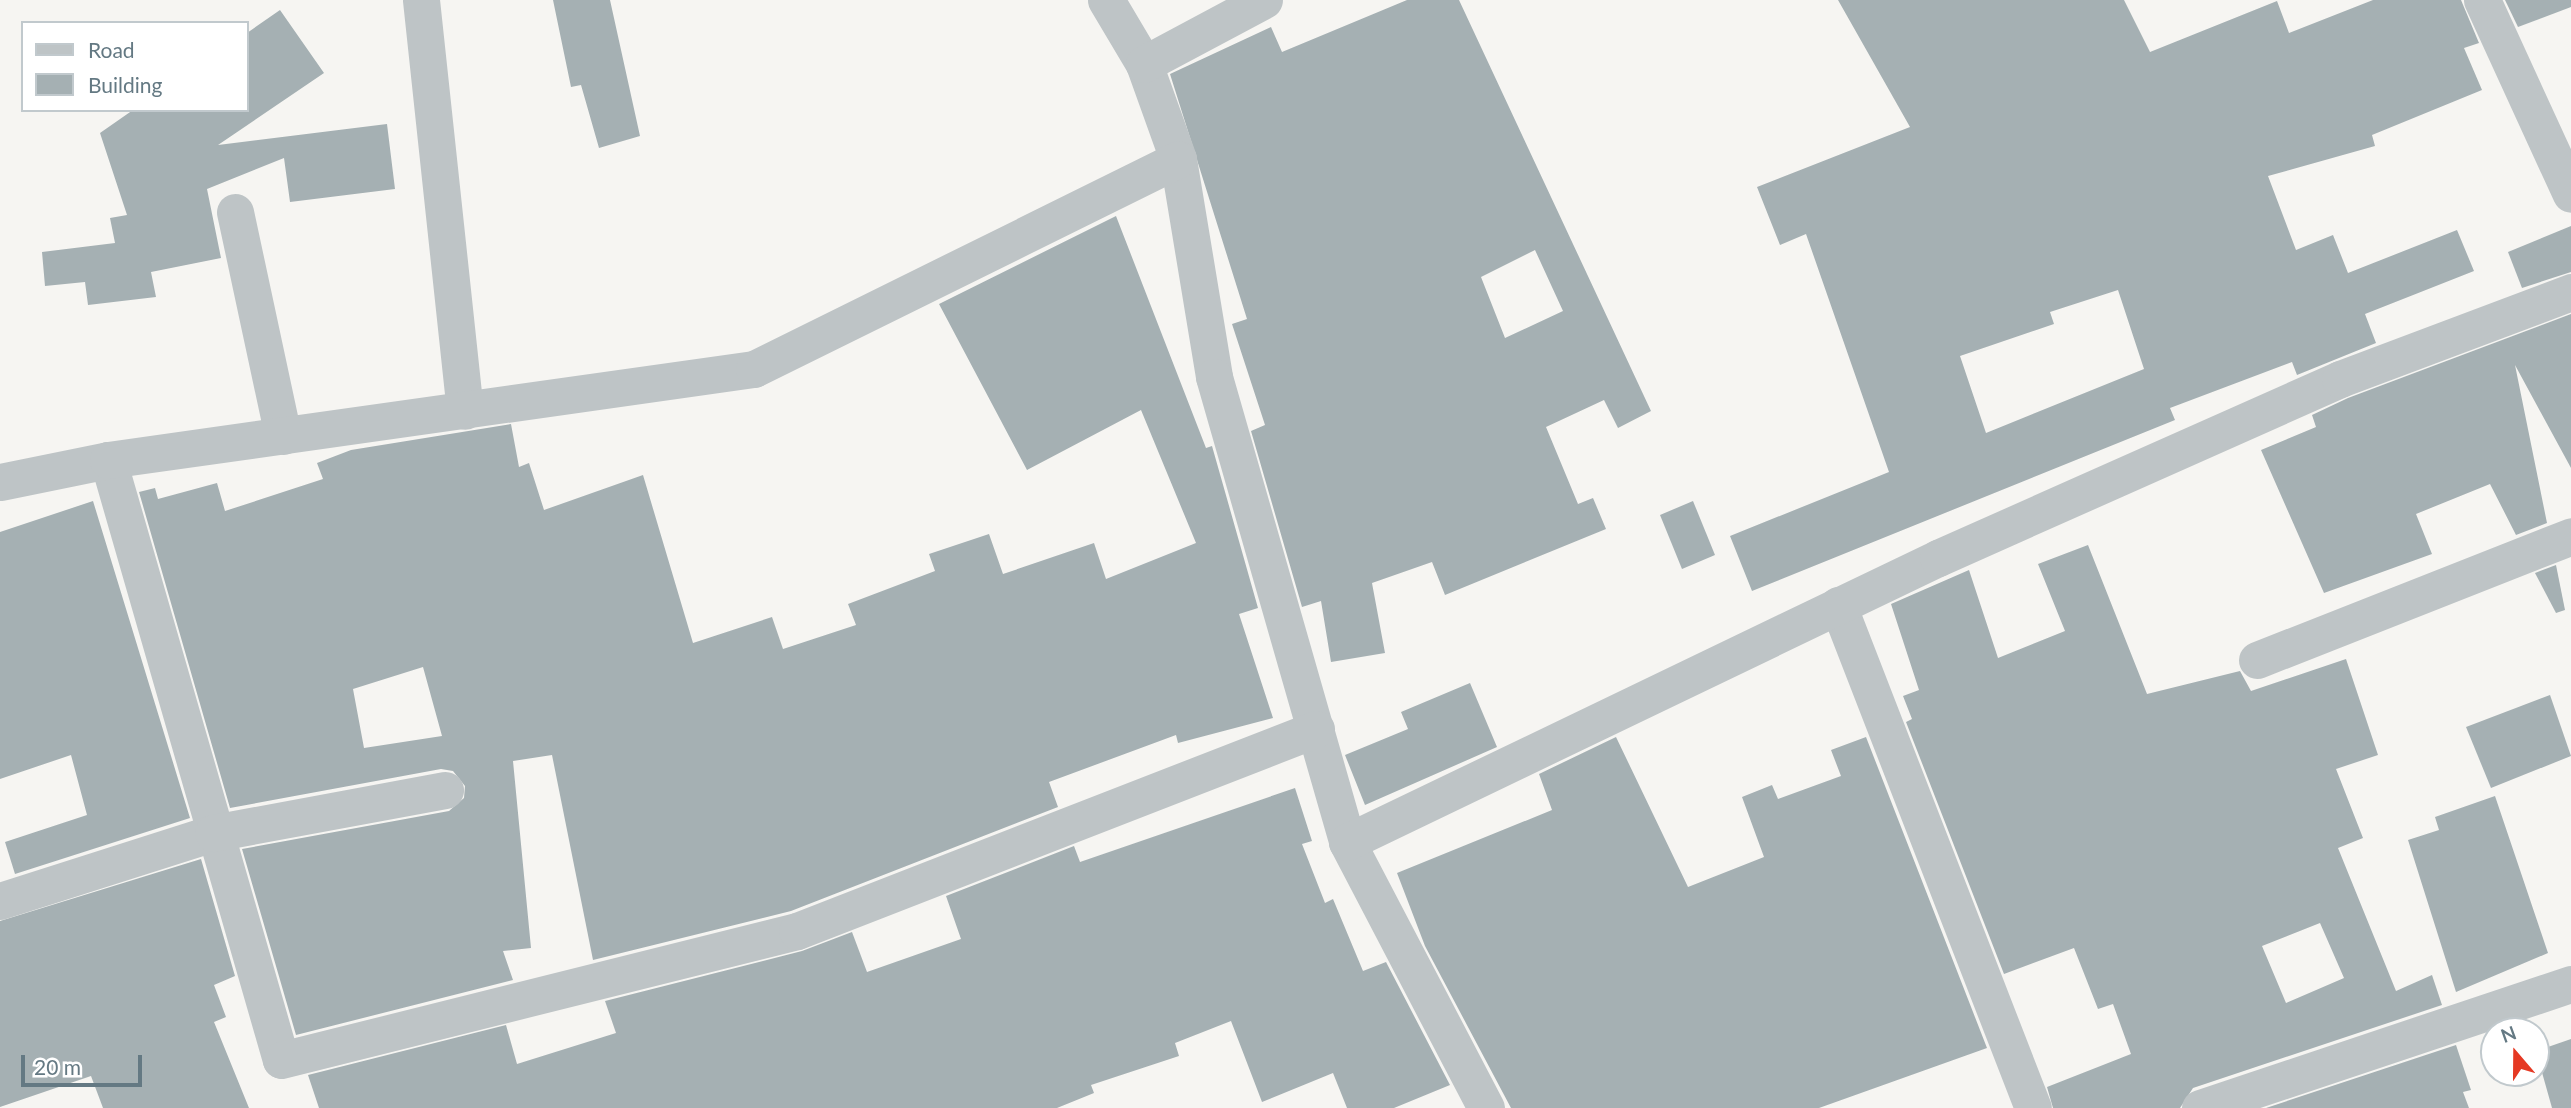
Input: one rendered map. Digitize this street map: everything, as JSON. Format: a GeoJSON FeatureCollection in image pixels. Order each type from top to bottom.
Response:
{"type":"FeatureCollection","features":[{"type":"Feature","properties":{"kind":"street"},"geometry":{"type":"LineString","coordinates":[[421,0],[465,411]]}},
{"type":"Feature","properties":{"kind":"street"},"geometry":{"type":"LineString","coordinates":[[1106,0],[1144,64],[1178,159],[1214,377],[1347,842],[1477,1105]]}},
{"type":"Feature","properties":{"kind":"street"},"geometry":{"type":"LineString","coordinates":[[1144,64],[1264,0]]}},
{"type":"Feature","properties":{"kind":"street"},"geometry":{"type":"LineString","coordinates":[[2482,0],[2571,194]]}},
{"type":"Feature","properties":{"kind":"street"},"geometry":{"type":"LineString","coordinates":[[0,482],[108,460],[754,369],[1178,159]]}},
{"type":"Feature","properties":{"kind":"street"},"geometry":{"type":"LineString","coordinates":[[235,212],[283,436]]}},
{"type":"Feature","properties":{"kind":"street"},"geometry":{"type":"LineString","coordinates":[[1347,842],[1838,605],[2340,379],[2571,292]]}},
{"type":"Feature","properties":{"kind":"street"},"geometry":{"type":"LineString","coordinates":[[108,460],[278,1055],[288,1060],[797,932],[1316,729]]}},
{"type":"Feature","properties":{"kind":"street"},"geometry":{"type":"LineString","coordinates":[[2256,660],[2571,536]]}},
{"type":"Feature","properties":{"kind":"street"},"geometry":{"type":"LineString","coordinates":[[1838,605],[2033,1108]]}},
{"type":"Feature","properties":{"kind":"street"},"geometry":{"type":"LineString","coordinates":[[0,901],[213,833],[445,790]]}},
{"type":"Feature","properties":{"kind":"street"},"geometry":{"type":"LineString","coordinates":[[2200,1108],[2571,984]]}},
{"type":"Feature","properties":{"kind":"building"},"geometry":{"type":"Polygon","coordinates":[[[553,0],[610,0],[640,136],[599,148],[581,85],[571,87],[553,0]]]}},
{"type":"Feature","properties":{"kind":"building"},"geometry":{"type":"Polygon","coordinates":[[[1407,0],[1459,0],[1651,411],[1618,428],[1604,400],[1546,427],[1578,504],[1593,498],[1606,529],[1445,595],[1432,562],[1372,583],[1385,653],[1331,662],[1321,601],[1302,607],[1251,431],[1265,425],[1232,324],[1247,319],[1170,74],[1271,27],[1282,52],[1407,0]],[[1535,250],[1481,277],[1505,338],[1563,311],[1535,250]]]}},
{"type":"Feature","properties":{"kind":"building"},"geometry":{"type":"Polygon","coordinates":[[[1838,0],[2124,0],[2150,52],[2277,1],[2289,33],[2373,0],[2461,0],[2479,43],[2464,48],[2482,90],[2372,135],[2375,146],[2268,176],[2296,250],[2333,235],[2348,273],[2457,230],[2474,271],[2365,314],[2376,343],[2297,375],[2292,362],[2170,408],[2175,420],[1752,591],[1730,536],[1889,472],[1806,234],[1780,245],[1757,187],[1910,127],[1838,0]],[[2118,290],[2050,312],[2054,324],[1960,356],[1986,433],[2144,369],[2118,290]]]}},
{"type":"Feature","properties":{"kind":"building"},"geometry":{"type":"Polygon","coordinates":[[[2505,0],[2571,0],[2571,7],[2518,27],[2505,0]]]}},
{"type":"Feature","properties":{"kind":"building"},"geometry":{"type":"Polygon","coordinates":[[[280,10],[324,73],[218,145],[387,124],[395,189],[290,202],[284,158],[207,189],[221,258],[151,272],[156,297],[88,305],[85,282],[45,286],[42,252],[115,243],[110,218],[127,215],[100,133],[130,112],[248,112],[248,32],[280,10]]]}},
{"type":"Feature","properties":{"kind":"building"},"geometry":{"type":"Polygon","coordinates":[[[1116,216],[1206,448],[1212,446],[1258,608],[1239,614],[1273,718],[1178,743],[1176,735],[1049,782],[1058,807],[791,911],[593,960],[552,755],[513,761],[531,948],[503,951],[513,980],[296,1035],[242,849],[449,811],[464,798],[465,786],[453,771],[441,769],[230,808],[139,492],[155,488],[158,499],[217,483],[225,511],[323,479],[317,463],[351,450],[511,424],[519,467],[529,463],[544,510],[643,475],[693,643],[772,617],[783,649],[856,625],[848,604],[935,571],[929,554],[989,534],[1003,574],[1094,543],[1106,579],[1196,543],[1141,410],[1027,470],[939,304],[1116,216]],[[423,667],[353,689],[364,748],[442,736],[423,667]]]}},
{"type":"Feature","properties":{"kind":"building"},"geometry":{"type":"Polygon","coordinates":[[[2571,226],[2571,272],[2522,288],[2508,252],[2571,226]]]}},
{"type":"Feature","properties":{"kind":"building"},"geometry":{"type":"Polygon","coordinates":[[[2571,314],[2571,468],[2515,365],[2547,523],[2516,535],[2490,484],[2416,514],[2432,554],[2324,593],[2261,450],[2316,427],[2312,415],[2348,398],[2571,314]]]}},
{"type":"Feature","properties":{"kind":"building"},"geometry":{"type":"Polygon","coordinates":[[[93,501],[190,818],[15,874],[5,842],[87,815],[71,755],[0,779],[0,532],[93,501]]]}},
{"type":"Feature","properties":{"kind":"building"},"geometry":{"type":"Polygon","coordinates":[[[1693,501],[1715,555],[1682,569],[1660,515],[1693,501]]]}},
{"type":"Feature","properties":{"kind":"building"},"geometry":{"type":"Polygon","coordinates":[[[2088,545],[2147,694],[2240,671],[2251,691],[2346,659],[2378,755],[2336,769],[2363,838],[2338,848],[2396,991],[2432,975],[2442,1005],[2193,1088],[2180,1108],[2053,1108],[2047,1087],[2131,1054],[2113,1004],[2098,1009],[2074,948],[2004,974],[1906,722],[1912,719],[1903,696],[1919,690],[1891,604],[1969,570],[1998,658],[2065,631],[2038,564],[2088,545]],[[2320,923],[2262,946],[2286,1003],[2344,978],[2320,923]]]}},
{"type":"Feature","properties":{"kind":"building"},"geometry":{"type":"Polygon","coordinates":[[[2556,565],[2565,610],[2556,613],[2535,573],[2556,565]]]}},
{"type":"Feature","properties":{"kind":"building"},"geometry":{"type":"Polygon","coordinates":[[[1470,683],[1497,747],[1365,805],[1345,755],[1408,729],[1401,712],[1470,683]]]}},
{"type":"Feature","properties":{"kind":"building"},"geometry":{"type":"Polygon","coordinates":[[[2550,695],[2571,756],[2491,788],[2466,727],[2550,695]]]}},
{"type":"Feature","properties":{"kind":"building"},"geometry":{"type":"Polygon","coordinates":[[[1616,737],[1688,887],[1764,857],[1742,797],[1772,785],[1778,799],[1841,776],[1831,750],[1866,737],[1987,1048],[1819,1108],[1511,1108],[1425,946],[1397,873],[1552,810],[1539,774],[1616,737]]]}},
{"type":"Feature","properties":{"kind":"building"},"geometry":{"type":"Polygon","coordinates":[[[1295,788],[1312,841],[1302,844],[1325,903],[1333,899],[1363,971],[1386,962],[1450,1085],[1394,1108],[1347,1108],[1333,1073],[1262,1102],[1231,1021],[1175,1043],[1179,1056],[1091,1085],[1094,1093],[1057,1108],[319,1108],[308,1075],[506,1025],[517,1064],[616,1033],[605,1001],[802,951],[852,932],[867,972],[961,939],[946,896],[1074,846],[1080,862],[1295,788]]]}},
{"type":"Feature","properties":{"kind":"building"},"geometry":{"type":"Polygon","coordinates":[[[2495,796],[2548,953],[2456,992],[2408,840],[2439,830],[2435,817],[2495,796]]]}},
{"type":"Feature","properties":{"kind":"building"},"geometry":{"type":"Polygon","coordinates":[[[201,859],[235,976],[214,985],[226,1017],[214,1022],[249,1108],[103,1108],[91,1076],[0,1107],[0,921],[201,859]]]}},
{"type":"Feature","properties":{"kind":"building"},"geometry":{"type":"Polygon","coordinates":[[[2571,1039],[2571,1108],[2552,1108],[2546,1087],[2550,1087],[2550,1046],[2571,1039]]]}},
{"type":"Feature","properties":{"kind":"building"},"geometry":{"type":"Polygon","coordinates":[[[2456,1045],[2471,1090],[2463,1092],[2469,1108],[2266,1108],[2456,1045]]]}}]}
